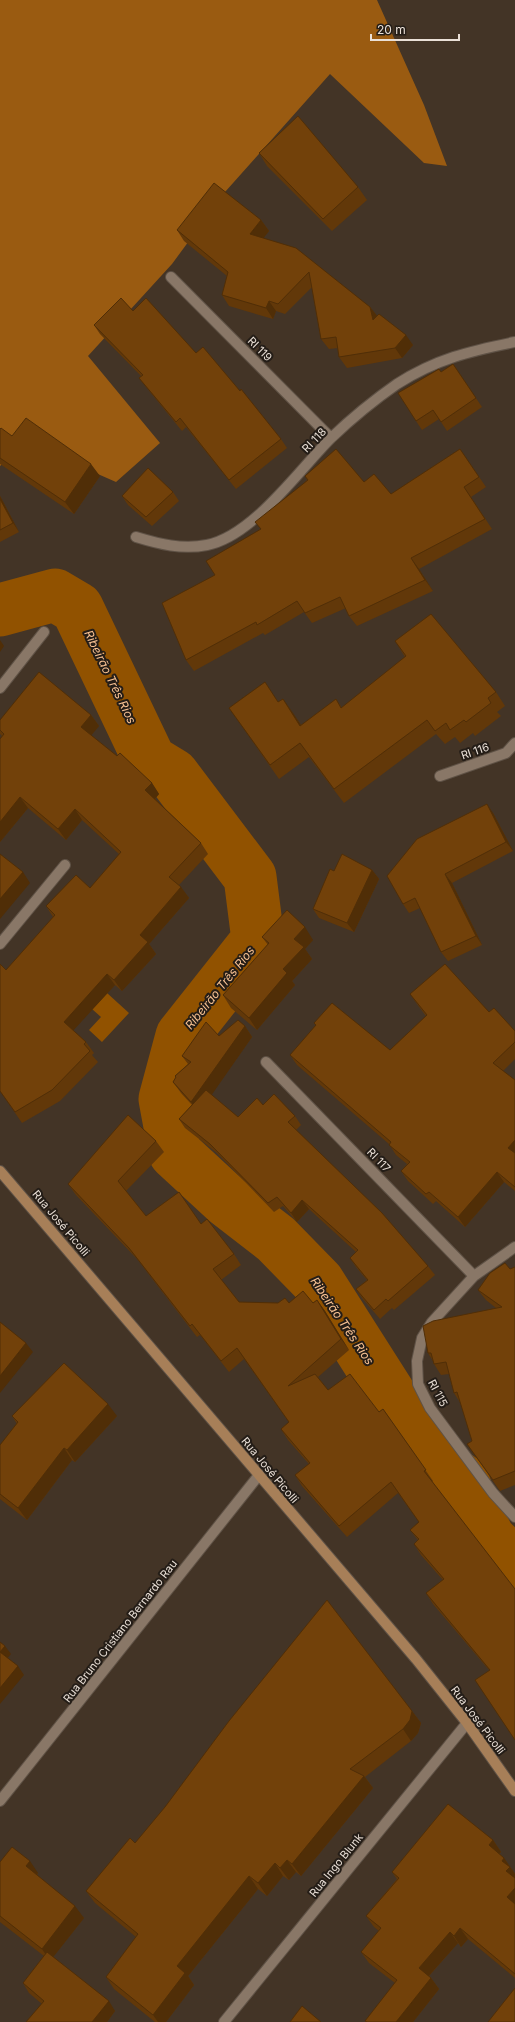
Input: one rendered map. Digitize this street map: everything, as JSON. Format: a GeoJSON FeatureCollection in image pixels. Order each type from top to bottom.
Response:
{"type":"FeatureCollection","features":[{"type":"Feature","properties":{"kind":"street","name":"RI 119"},"geometry":{"type":"LineString","coordinates":[[171,277],[332,438]]}},
{"type":"Feature","properties":{"kind":"street","name":"RI 118"},"geometry":{"type":"LineString","coordinates":[[136,537],[166,546],[188,547],[208,545],[234,534],[265,510],[332,438],[358,414],[396,385],[449,357],[515,342]]}},
{"type":"Feature","properties":{"kind":"street"},"geometry":{"type":"LineString","coordinates":[[0,688],[44,632]]}},
{"type":"Feature","properties":{"kind":"street","name":"RI 116"},"geometry":{"type":"LineString","coordinates":[[440,776],[506,753],[515,743]]}},
{"type":"Feature","properties":{"kind":"street"},"geometry":{"type":"LineString","coordinates":[[0,944],[65,865]]}},
{"type":"Feature","properties":{"kind":"street","name":"RI 117"},"geometry":{"type":"LineString","coordinates":[[266,1062],[474,1276]]}},
{"type":"Feature","properties":{"kind":"street","name":"Rua José Picolli"},"geometry":{"type":"LineString","coordinates":[[0,1171],[416,1659],[466,1723],[515,1791]]}},
{"type":"Feature","properties":{"kind":"street","name":"RI 115"},"geometry":{"type":"LineString","coordinates":[[515,1247],[474,1276],[432,1322],[422,1338],[417,1361],[418,1384],[430,1408],[494,1493],[515,1517]]}},
{"type":"Feature","properties":{"kind":"street","name":"Rua Bruno Cristiano Bernardo Rau"},"geometry":{"type":"LineString","coordinates":[[0,1801],[259,1475]]}},
{"type":"Feature","properties":{"kind":"street","name":"Rua Ingo Blunk"},"geometry":{"type":"LineString","coordinates":[[224,2022],[466,1723]]}},
{"type":"Feature","properties":{"kind":"shaded area"},"geometry":{"type":"Polygon","coordinates":[[[0,0],[377,0],[424,105],[447,166],[424,163],[330,74],[225,192],[172,264],[88,356],[160,443],[116,482],[25,442],[0,466],[0,0]]]}},
{"type":"Feature","properties":{"kind":"shaded area"},"geometry":{"type":"Polygon","coordinates":[[[107,993],[129,1013],[102,1042],[89,1030],[101,1017],[92,1009],[107,993]]]}},
{"type":"Feature","properties":{"kind":"building"},"geometry":{"type":"Polygon","coordinates":[[[298,116],[358,187],[323,219],[259,153],[298,116]]]}},
{"type":"Feature","properties":{"kind":"building"},"geometry":{"type":"Polygon","coordinates":[[[214,183],[261,220],[250,234],[296,248],[370,307],[373,320],[379,314],[406,335],[395,348],[339,357],[336,337],[321,339],[309,272],[278,304],[269,301],[266,308],[222,295],[228,272],[177,230],[214,183]]]}},
{"type":"Feature","properties":{"kind":"building"},"geometry":{"type":"Polygon","coordinates":[[[121,298],[133,311],[146,298],[196,353],[203,347],[240,391],[241,389],[281,439],[229,480],[180,418],[176,422],[139,378],[143,375],[94,325],[121,298]]]}},
{"type":"Feature","properties":{"kind":"building"},"geometry":{"type":"Polygon","coordinates":[[[453,364],[476,398],[441,422],[433,410],[416,421],[398,393],[439,369],[441,372],[453,364]]]}},
{"type":"Feature","properties":{"kind":"building"},"geometry":{"type":"Polygon","coordinates":[[[26,418],[91,464],[65,502],[0,458],[0,429],[1,428],[12,436],[26,418]]]}},
{"type":"Feature","properties":{"kind":"building"},"geometry":{"type":"Polygon","coordinates":[[[336,449],[364,482],[374,474],[391,494],[460,449],[479,477],[464,487],[485,519],[411,558],[425,580],[349,616],[340,597],[305,613],[297,601],[257,625],[256,622],[186,660],[162,603],[215,575],[206,561],[261,529],[255,522],[308,480],[305,476],[336,449]]]}},
{"type":"Feature","properties":{"kind":"building"},"geometry":{"type":"Polygon","coordinates":[[[148,468],[173,492],[146,517],[122,496],[148,468]]]}},
{"type":"Feature","properties":{"kind":"building"},"geometry":{"type":"Polygon","coordinates":[[[0,499],[13,523],[0,530],[0,499]]]}},
{"type":"Feature","properties":{"kind":"building"},"geometry":{"type":"Polygon","coordinates":[[[431,614],[496,692],[488,698],[491,703],[466,722],[464,720],[450,730],[446,723],[435,731],[427,720],[334,789],[300,743],[270,765],[229,708],[265,682],[278,702],[283,699],[300,726],[336,699],[341,708],[406,656],[395,641],[431,614]]]}},
{"type":"Feature","properties":{"kind":"building"},"geometry":{"type":"Polygon","coordinates":[[[39,672],[91,715],[81,727],[117,756],[120,753],[152,783],[145,790],[201,843],[169,877],[181,887],[140,935],[148,942],[114,980],[107,974],[64,1022],[86,1042],[84,1044],[90,1051],[52,1090],[15,1112],[0,1091],[0,964],[6,970],[55,915],[46,906],[76,875],[90,888],[121,852],[75,809],[58,829],[20,797],[0,822],[0,739],[4,734],[0,730],[0,720],[39,672]]]}},
{"type":"Feature","properties":{"kind":"building"},"geometry":{"type":"Polygon","coordinates":[[[487,804],[506,842],[445,874],[476,936],[441,952],[415,898],[403,904],[387,876],[417,839],[487,804]]]}},
{"type":"Feature","properties":{"kind":"building"},"geometry":{"type":"Polygon","coordinates":[[[0,854],[23,872],[0,899],[0,854]]]}},
{"type":"Feature","properties":{"kind":"building"},"geometry":{"type":"Polygon","coordinates":[[[342,854],[372,870],[347,923],[313,909],[330,869],[334,871],[342,854]]]}},
{"type":"Feature","properties":{"kind":"building"},"geometry":{"type":"Polygon","coordinates":[[[287,910],[305,927],[294,939],[304,947],[283,969],[287,973],[249,1018],[223,995],[269,943],[262,937],[287,910]]]}},
{"type":"Feature","properties":{"kind":"building"},"geometry":{"type":"Polygon","coordinates":[[[445,964],[489,1012],[494,1008],[515,1031],[515,1042],[493,1063],[515,1080],[515,1140],[508,1148],[515,1153],[515,1187],[497,1172],[458,1217],[429,1192],[426,1194],[401,1171],[410,1162],[389,1145],[391,1142],[290,1055],[316,1025],[314,1023],[332,1003],[390,1050],[427,1015],[410,994],[445,964]]]}},
{"type":"Feature","properties":{"kind":"building"},"geometry":{"type":"Polygon","coordinates":[[[238,1020],[245,1026],[191,1102],[173,1082],[176,1077],[175,1076],[191,1062],[182,1056],[206,1022],[219,1036],[238,1020]]]}},
{"type":"Feature","properties":{"kind":"building"},"geometry":{"type":"Polygon","coordinates":[[[206,1090],[238,1117],[257,1098],[263,1105],[274,1094],[295,1116],[288,1122],[382,1213],[428,1266],[388,1301],[386,1299],[374,1310],[356,1289],[368,1280],[350,1258],[358,1250],[302,1200],[291,1213],[277,1197],[268,1203],[210,1144],[179,1119],[206,1090]]]}},
{"type":"Feature","properties":{"kind":"building"},"geometry":{"type":"Polygon","coordinates":[[[128,1115],[156,1141],[118,1181],[146,1216],[179,1192],[201,1224],[207,1219],[234,1254],[213,1269],[239,1302],[278,1303],[285,1298],[289,1303],[303,1291],[313,1303],[317,1300],[341,1339],[288,1386],[315,1374],[328,1390],[350,1374],[379,1412],[383,1409],[426,1470],[424,1471],[515,1589],[515,1740],[475,1680],[490,1670],[426,1593],[444,1579],[414,1544],[419,1539],[410,1530],[419,1522],[391,1482],[339,1526],[295,1475],[310,1463],[281,1429],[289,1422],[237,1348],[221,1361],[192,1324],[190,1326],[129,1248],[68,1184],[128,1115]]]}},
{"type":"Feature","properties":{"kind":"building"},"geometry":{"type":"Polygon","coordinates":[[[505,1263],[510,1269],[515,1267],[515,1471],[493,1480],[467,1444],[472,1441],[457,1392],[454,1393],[446,1362],[434,1364],[431,1353],[428,1353],[423,1326],[433,1321],[502,1307],[478,1290],[490,1273],[505,1263]]]}},
{"type":"Feature","properties":{"kind":"building"},"geometry":{"type":"Polygon","coordinates":[[[0,1322],[26,1343],[0,1376],[0,1322]]]}},
{"type":"Feature","properties":{"kind":"building"},"geometry":{"type":"Polygon","coordinates":[[[64,1363],[108,1404],[67,1450],[64,1448],[18,1508],[0,1494],[0,1445],[18,1422],[12,1416],[64,1363]]]}},
{"type":"Feature","properties":{"kind":"building"},"geometry":{"type":"Polygon","coordinates":[[[327,1600],[412,1711],[410,1720],[403,1729],[350,1769],[364,1776],[292,1864],[287,1860],[280,1868],[275,1863],[258,1883],[249,1876],[177,1966],[185,1973],[153,2015],[106,1977],[138,1934],[86,1891],[130,1838],[135,1843],[165,1807],[229,1721],[327,1600]]]}},
{"type":"Feature","properties":{"kind":"building"},"geometry":{"type":"Polygon","coordinates":[[[0,1642],[5,1646],[0,1652],[0,1642]]]}},
{"type":"Feature","properties":{"kind":"building"},"geometry":{"type":"Polygon","coordinates":[[[0,1652],[18,1666],[0,1688],[0,1652]]]}},
{"type":"Feature","properties":{"kind":"building"},"geometry":{"type":"Polygon","coordinates":[[[448,1804],[493,1840],[489,1845],[504,1858],[502,1861],[510,1867],[506,1871],[515,1878],[515,1888],[507,1897],[515,1904],[515,1974],[460,1928],[454,1936],[450,1932],[419,1968],[431,1978],[396,2022],[367,2022],[365,2021],[397,1980],[361,1952],[381,1928],[366,1916],[399,1878],[392,1872],[448,1804]]]}},
{"type":"Feature","properties":{"kind":"building"},"geometry":{"type":"Polygon","coordinates":[[[12,1847],[30,1861],[26,1866],[75,1906],[42,1949],[0,1916],[0,1862],[12,1847]]]}},
{"type":"Feature","properties":{"kind":"building"},"geometry":{"type":"Polygon","coordinates":[[[47,1952],[109,2001],[92,2022],[26,2022],[44,2001],[23,1983],[47,1952]]]}},
{"type":"Feature","properties":{"kind":"building"},"geometry":{"type":"Polygon","coordinates":[[[515,1988],[515,2022],[488,2022],[515,1988]]]}},
{"type":"Feature","properties":{"kind":"building"},"geometry":{"type":"Polygon","coordinates":[[[302,2006],[321,2022],[290,2022],[302,2006]]]}},
{"type":"Feature","properties":{"kind":"waterway","name":"Ribeirão Três Rios"},"geometry":{"type":"LineString","coordinates":[[0,610],[55,595],[77,608],[150,761],[173,775],[250,877],[258,940],[182,1036],[165,1099],[175,1153],[227,1201],[276,1239],[318,1282],[430,1458],[463,1481],[471,1503],[489,1539],[515,1564]]}}]}
